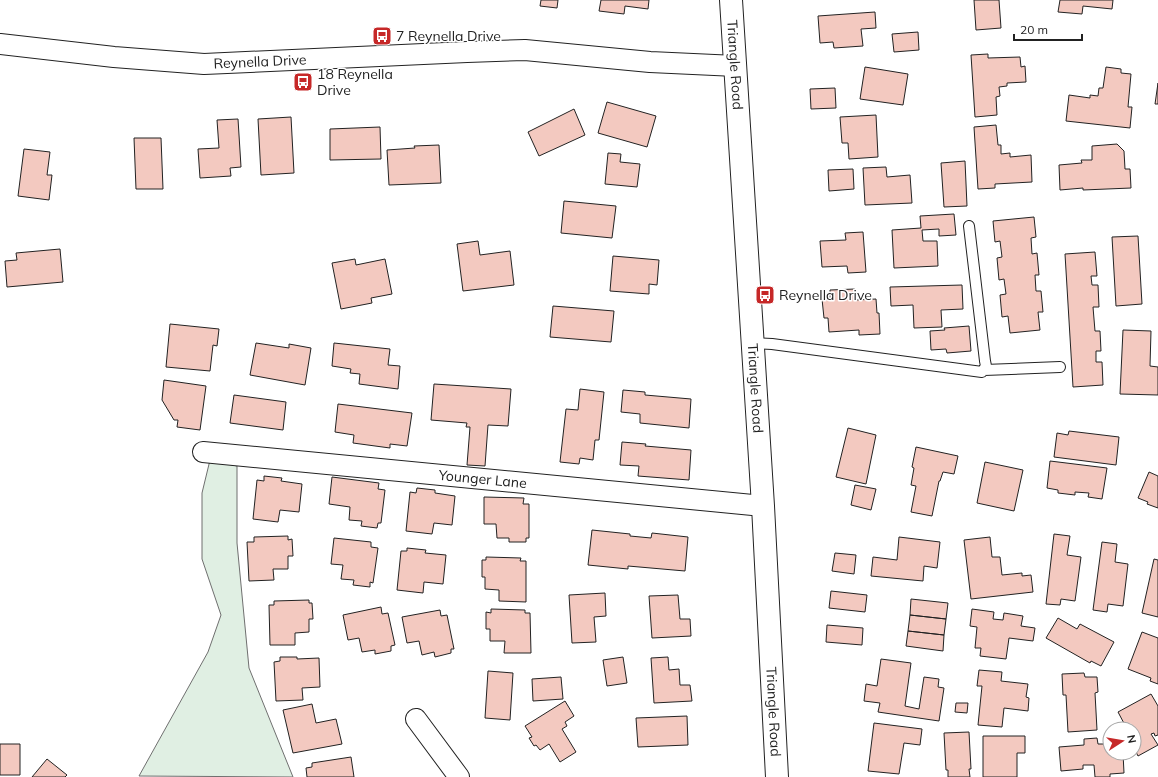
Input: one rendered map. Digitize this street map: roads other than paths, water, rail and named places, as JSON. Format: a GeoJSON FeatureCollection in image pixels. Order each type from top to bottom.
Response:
{"type":"FeatureCollection","features":[{"type":"Feature","properties":{"kind":"main road","name":"Triangle Road"},"geometry":{"type":"LineString","coordinates":[[731,0],[763,506],[777,777]]}},
{"type":"Feature","properties":{"kind":"street","name":"Reynella Drive"},"geometry":{"type":"LineString","coordinates":[[0,44],[114,57],[204,64],[525,50],[650,62],[736,66]]}},
{"type":"Feature","properties":{"kind":"street","name":"Younger Lane"},"geometry":{"type":"LineString","coordinates":[[203,452],[763,506]]}},
{"type":"Feature","properties":{"kind":"street"},"geometry":{"type":"LineString","coordinates":[[416,719],[459,777]]}},
{"type":"Feature","properties":{"kind":"lane"},"geometry":{"type":"LineString","coordinates":[[969,226],[986,361],[984,370]]}},
{"type":"Feature","properties":{"kind":"lane"},"geometry":{"type":"LineString","coordinates":[[753,343],[772,344],[977,372],[984,370],[1060,367]]}},
{"type":"Feature","properties":{"kind":"place","name":"7 Reynella Drive"},"geometry":{"type":"Point","coordinates":[382,36]}},
{"type":"Feature","properties":{"kind":"place","name":"18 Reynella Drive"},"geometry":{"type":"Point","coordinates":[303,82]}},
{"type":"Feature","properties":{"kind":"place","name":"Reynella Drive"},"geometry":{"type":"Point","coordinates":[765,295]}}]}
